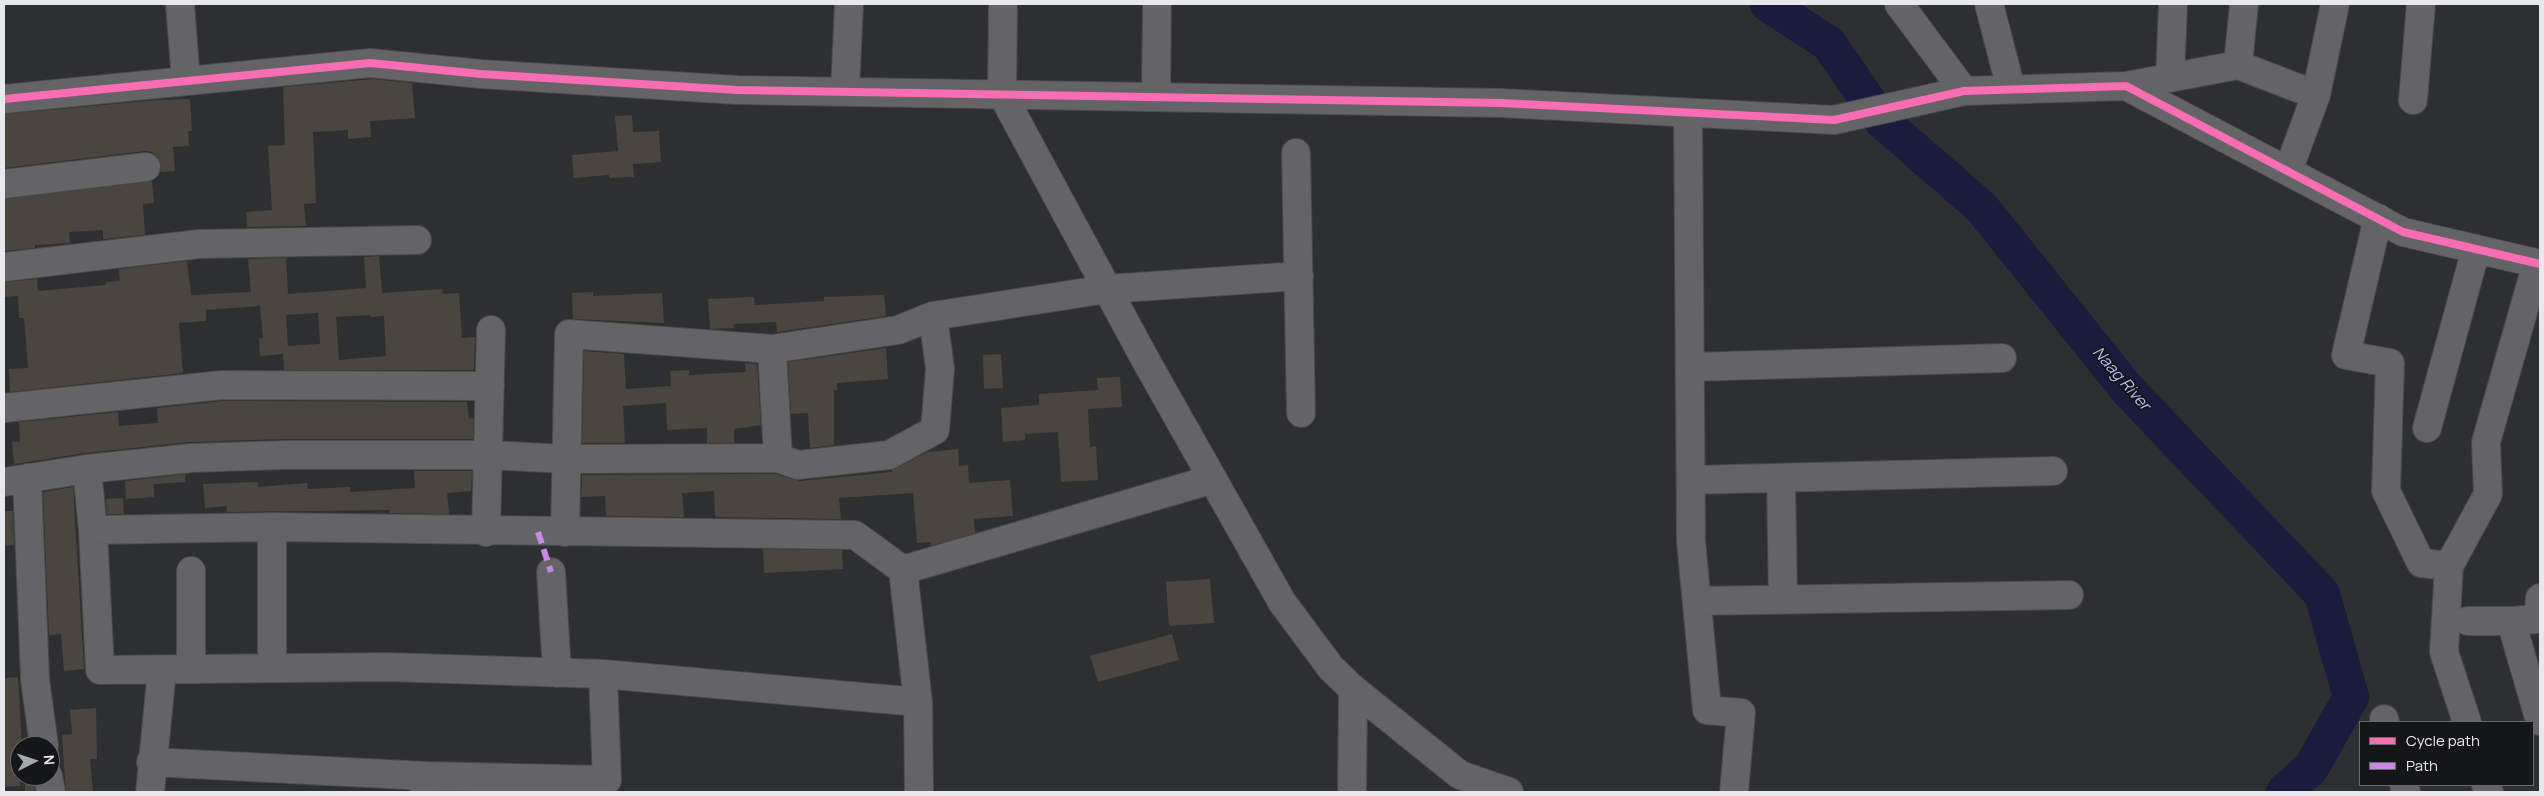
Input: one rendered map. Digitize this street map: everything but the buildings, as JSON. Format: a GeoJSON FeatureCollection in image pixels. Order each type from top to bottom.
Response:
{"type":"FeatureCollection","features":[{"type":"Feature","properties":{"kind":"street"},"geometry":{"type":"LineString","coordinates":[[180,4],[186,81]]}},
{"type":"Feature","properties":{"kind":"street"},"geometry":{"type":"LineString","coordinates":[[845,91],[849,4]]}},
{"type":"Feature","properties":{"kind":"street"},"geometry":{"type":"LineString","coordinates":[[1003,4],[1002,94],[1107,289],[1282,602],[1331,668],[1354,689],[1460,775],[1509,792]]}},
{"type":"Feature","properties":{"kind":"street"},"geometry":{"type":"LineString","coordinates":[[1156,97],[1157,4]]}},
{"type":"Feature","properties":{"kind":"street"},"geometry":{"type":"LineString","coordinates":[[1899,4],[1964,91]]}},
{"type":"Feature","properties":{"kind":"street"},"geometry":{"type":"LineString","coordinates":[[1989,4],[2011,89]]}},
{"type":"Feature","properties":{"kind":"street"},"geometry":{"type":"LineString","coordinates":[[2170,78],[2173,4]]}},
{"type":"Feature","properties":{"kind":"street"},"geometry":{"type":"LineString","coordinates":[[2238,65],[2244,4]]}},
{"type":"Feature","properties":{"kind":"street"},"geometry":{"type":"LineString","coordinates":[[2288,171],[2316,95],[2334,4]]}},
{"type":"Feature","properties":{"kind":"street"},"geometry":{"type":"LineString","coordinates":[[2412,100],[2421,4]]}},
{"type":"Feature","properties":{"kind":"street"},"geometry":{"type":"LineString","coordinates":[[4,99],[370,63],[482,74],[728,89],[1501,103],[1834,120],[1964,91],[2126,86],[2238,65],[2316,95]]}},
{"type":"Feature","properties":{"kind":"street"},"geometry":{"type":"LineString","coordinates":[[2126,86],[2403,232],[2539,263],[2486,442],[2488,494],[2449,566],[2444,652],[2467,721]]}},
{"type":"Feature","properties":{"kind":"street"},"geometry":{"type":"LineString","coordinates":[[1688,114],[1691,541],[1707,710],[1741,713],[1734,792]]}},
{"type":"Feature","properties":{"kind":"street"},"geometry":{"type":"LineString","coordinates":[[1296,153],[1301,413]]}},
{"type":"Feature","properties":{"kind":"street"},"geometry":{"type":"LineString","coordinates":[[4,184],[146,166]]}},
{"type":"Feature","properties":{"kind":"street"},"geometry":{"type":"LineString","coordinates":[[2378,218],[2346,355],[2390,363],[2386,491],[2421,563],[2449,566]]}},
{"type":"Feature","properties":{"kind":"street"},"geometry":{"type":"LineString","coordinates":[[4,266],[199,244],[417,240]]}},
{"type":"Feature","properties":{"kind":"street"},"geometry":{"type":"LineString","coordinates":[[2427,428],[2476,249]]}},
{"type":"Feature","properties":{"kind":"street"},"geometry":{"type":"LineString","coordinates":[[565,532],[569,334],[772,349],[898,330],[933,316],[1107,289],[1298,276]]}},
{"type":"Feature","properties":{"kind":"street"},"geometry":{"type":"LineString","coordinates":[[43,736],[15,480],[87,469],[191,458],[284,455],[489,455],[566,459],[778,458],[798,465],[889,455],[935,430],[940,368],[933,316]]}},
{"type":"Feature","properties":{"kind":"street"},"geometry":{"type":"LineString","coordinates":[[486,532],[492,330]]}},
{"type":"Feature","properties":{"kind":"street"},"geometry":{"type":"LineString","coordinates":[[772,349],[778,458]]}},
{"type":"Feature","properties":{"kind":"street"},"geometry":{"type":"LineString","coordinates":[[1690,367],[2002,358]]}},
{"type":"Feature","properties":{"kind":"street"},"geometry":{"type":"LineString","coordinates":[[4,408],[222,385],[490,386]]}},
{"type":"Feature","properties":{"kind":"street"},"geometry":{"type":"LineString","coordinates":[[87,469],[93,530],[100,670],[388,668],[603,674],[918,702]]}},
{"type":"Feature","properties":{"kind":"street"},"geometry":{"type":"LineString","coordinates":[[1691,480],[2053,472]]}},
{"type":"Feature","properties":{"kind":"street"},"geometry":{"type":"LineString","coordinates":[[1781,478],[1784,600]]}},
{"type":"Feature","properties":{"kind":"street"},"geometry":{"type":"LineString","coordinates":[[903,570],[1213,479]]}},
{"type":"Feature","properties":{"kind":"street"},"geometry":{"type":"LineString","coordinates":[[93,530],[272,527],[486,532],[855,536],[903,570],[918,702],[919,792]]}},
{"type":"Feature","properties":{"kind":"street"},"geometry":{"type":"LineString","coordinates":[[272,527],[272,668]]}},
{"type":"Feature","properties":{"kind":"street"},"geometry":{"type":"LineString","coordinates":[[191,571],[191,670]]}},
{"type":"Feature","properties":{"kind":"street"},"geometry":{"type":"LineString","coordinates":[[551,572],[557,673]]}},
{"type":"Feature","properties":{"kind":"street"},"geometry":{"type":"LineString","coordinates":[[1697,601],[2069,595]]}},
{"type":"Feature","properties":{"kind":"street"},"geometry":{"type":"LineString","coordinates":[[2468,621],[2538,619],[2540,598]]}},
{"type":"Feature","properties":{"kind":"street"},"geometry":{"type":"LineString","coordinates":[[2511,620],[2540,721]]}},
{"type":"Feature","properties":{"kind":"street"},"geometry":{"type":"LineString","coordinates":[[150,792],[151,762],[162,670]]}},
{"type":"Feature","properties":{"kind":"street"},"geometry":{"type":"LineString","coordinates":[[151,762],[426,784],[607,780],[603,674]]}},
{"type":"Feature","properties":{"kind":"street"},"geometry":{"type":"LineString","coordinates":[[1352,792],[1354,689]]}},
{"type":"Feature","properties":{"kind":"waterway","name":"Naag River"},"geometry":{"type":"LineString","coordinates":[[1768,4],[1829,44],[1882,121],[1981,207],[2127,389],[2322,594],[2351,697],[2311,768],[2284,792]]}},
{"type":"Feature","properties":{"kind":"marked path"},"geometry":{"type":"LineString","coordinates":[[538,532],[551,572]]}},
{"type":"Feature","properties":{"kind":"cycle path"},"geometry":{"type":"LineString","coordinates":[[4,99],[370,63],[481,74],[737,90],[1501,103],[1834,120],[1964,91],[2126,86],[2403,232],[2540,264]]}}]}
